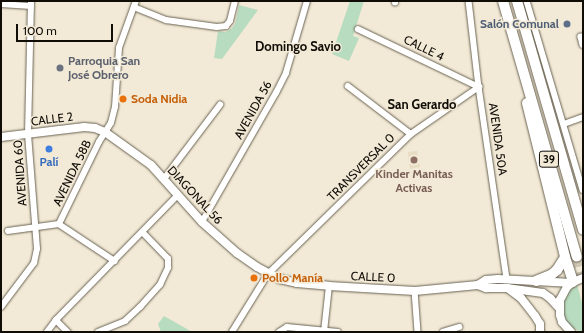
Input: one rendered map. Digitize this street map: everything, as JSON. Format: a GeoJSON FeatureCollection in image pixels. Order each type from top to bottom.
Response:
{"type":"FeatureCollection","features":[{"type":"Feature","properties":{"kind":"highway","name":"39"},"geometry":{"type":"LineString","coordinates":[[503,1],[577,257]]}},
{"type":"Feature","properties":{"kind":"highway","name":"39"},"geometry":{"type":"LineString","coordinates":[[517,1],[583,230]]}},
{"type":"Feature","properties":{"kind":"highway"},"geometry":{"type":"LineString","coordinates":[[534,56],[559,126],[583,208]]}},
{"type":"Feature","properties":{"kind":"highway"},"geometry":{"type":"LineString","coordinates":[[521,62],[528,110],[565,257],[576,281]]}},
{"type":"Feature","properties":{"kind":"highway"},"geometry":{"type":"LineString","coordinates":[[536,281],[551,275],[562,264],[565,257]]}},
{"type":"Feature","properties":{"kind":"main road","name":"CALLE 2"},"geometry":{"type":"LineString","coordinates":[[1,137],[84,127],[95,128],[105,132]]}},
{"type":"Feature","properties":{"kind":"main road","name":"DIAGONAL 56"},"geometry":{"type":"LineString","coordinates":[[105,132],[151,165],[177,196],[202,222],[237,253],[268,274]]}},
{"type":"Feature","properties":{"kind":"main road","name":"CALLE 0"},"geometry":{"type":"LineString","coordinates":[[268,274],[297,283],[415,291],[478,285],[486,280],[543,293],[559,308]]}},
{"type":"Feature","properties":{"kind":"main road","name":"CALLE 0"},"geometry":{"type":"LineString","coordinates":[[507,284],[536,281],[576,281]]}},
{"type":"Feature","properties":{"kind":"main road"},"geometry":{"type":"LineString","coordinates":[[571,332],[562,322],[559,308],[562,294],[576,281]]}},
{"type":"Feature","properties":{"kind":"main road"},"geometry":{"type":"LineString","coordinates":[[507,284],[525,302],[540,324],[540,332]]}},
{"type":"Feature","properties":{"kind":"main road"},"geometry":{"type":"LineString","coordinates":[[525,302],[528,290]]}},
{"type":"Feature","properties":{"kind":"street","name":"AVENIDA 58B"},"geometry":{"type":"LineString","coordinates":[[59,224],[105,132],[111,123],[115,107],[119,48],[136,1]]}},
{"type":"Feature","properties":{"kind":"street"},"geometry":{"type":"LineString","coordinates":[[134,7],[166,20],[217,27],[226,26],[230,21],[235,1]]}},
{"type":"Feature","properties":{"kind":"street","name":"AVENIDA 56"},"geometry":{"type":"LineString","coordinates":[[202,222],[279,86],[290,60],[307,1]]}},
{"type":"Feature","properties":{"kind":"street","name":"AVENIDA 50A"},"geometry":{"type":"LineString","coordinates":[[469,1],[479,87],[507,284]]}},
{"type":"Feature","properties":{"kind":"street"},"geometry":{"type":"LineString","coordinates":[[528,1],[583,190]]}},
{"type":"Feature","properties":{"kind":"street"},"geometry":{"type":"LineString","coordinates":[[1,4],[31,4]]}},
{"type":"Feature","properties":{"kind":"street","name":"AVENIDA 60"},"geometry":{"type":"LineString","coordinates":[[1,307],[34,262],[37,249],[28,134],[31,4]]}},
{"type":"Feature","properties":{"kind":"street","name":"CALLE 4"},"geometry":{"type":"LineString","coordinates":[[358,29],[479,87]]}},
{"type":"Feature","properties":{"kind":"street"},"geometry":{"type":"LineString","coordinates":[[582,37],[583,45]]}},
{"type":"Feature","properties":{"kind":"street"},"geometry":{"type":"LineString","coordinates":[[348,86],[411,134]]}},
{"type":"Feature","properties":{"kind":"street","name":"TRANSVERSAL 0"},"geometry":{"type":"LineString","coordinates":[[268,274],[411,134],[479,87]]}},
{"type":"Feature","properties":{"kind":"street"},"geometry":{"type":"LineString","coordinates":[[164,179],[220,105]]}},
{"type":"Feature","properties":{"kind":"street"},"geometry":{"type":"LineString","coordinates":[[564,124],[583,117]]}},
{"type":"Feature","properties":{"kind":"street"},"geometry":{"type":"LineString","coordinates":[[47,332],[56,320],[177,196]]}},
{"type":"Feature","properties":{"kind":"street"},"geometry":{"type":"LineString","coordinates":[[8,231],[59,224],[114,261]]}},
{"type":"Feature","properties":{"kind":"street"},"geometry":{"type":"LineString","coordinates":[[98,332],[125,321],[160,285],[168,268],[168,259],[143,232]]}},
{"type":"Feature","properties":{"kind":"street"},"geometry":{"type":"LineString","coordinates":[[232,332],[268,274]]}},
{"type":"Feature","properties":{"kind":"street"},"geometry":{"type":"LineString","coordinates":[[324,331],[329,286]]}},
{"type":"Feature","properties":{"kind":"street"},"geometry":{"type":"LineString","coordinates":[[415,291],[418,332]]}},
{"type":"Feature","properties":{"kind":"street"},"geometry":{"type":"LineString","coordinates":[[56,320],[68,332]]}},
{"type":"Feature","properties":{"kind":"street"},"geometry":{"type":"LineString","coordinates":[[443,332],[459,327]]}},
{"type":"Feature","properties":{"kind":"street"},"geometry":{"type":"LineString","coordinates":[[279,332],[287,328],[338,332]]}},
{"type":"Feature","properties":{"kind":"shaded area","name":"Kinder Manitas Activas"},"geometry":{"type":"Polygon","coordinates":[[[417,151],[420,167],[410,169],[408,152],[417,151]]]}},
{"type":"Feature","properties":{"kind":"green space"},"geometry":{"type":"Polygon","coordinates":[[[350,1],[364,1],[353,36],[359,38],[349,61],[332,54],[350,1]]]}},
{"type":"Feature","properties":{"kind":"green space"},"geometry":{"type":"Polygon","coordinates":[[[239,5],[258,10],[222,59],[214,58],[218,31],[225,32],[231,29],[235,24],[239,5]]]}},
{"type":"Feature","properties":{"kind":"green space"},"geometry":{"type":"Polygon","coordinates":[[[577,284],[583,307],[583,332],[572,328],[564,318],[563,300],[569,289],[577,284]]]}},
{"type":"Feature","properties":{"kind":"green space"},"geometry":{"type":"Polygon","coordinates":[[[164,316],[191,332],[161,332],[158,324],[164,316]]]}},
{"type":"Feature","properties":{"kind":"tunnel"},"geometry":{"type":"LineString","coordinates":[[577,257],[583,280]]}},
{"type":"Feature","properties":{"kind":"place","name":"Salón Comunal"},"geometry":{"type":"Point","coordinates":[567,24]}},
{"type":"Feature","properties":{"kind":"place","name":"Parroquia San José Obrero"},"geometry":{"type":"Point","coordinates":[60,68]}},
{"type":"Feature","properties":{"kind":"place","name":"Soda Nidia"},"geometry":{"type":"Point","coordinates":[123,99]}},
{"type":"Feature","properties":{"kind":"place","name":"Palí"},"geometry":{"type":"Point","coordinates":[49,149]}},
{"type":"Feature","properties":{"kind":"place","name":"Kinder Manitas Activas"},"geometry":{"type":"Point","coordinates":[414,160]}},
{"type":"Feature","properties":{"kind":"place","name":"Pollo Manía"},"geometry":{"type":"Point","coordinates":[254,278]}},
{"type":"Feature","properties":{"kind":"district","name":"Domingo Savio"},"geometry":{"type":"Point","coordinates":[298,46]}},
{"type":"Feature","properties":{"kind":"district","name":"San Gerardo"},"geometry":{"type":"Point","coordinates":[422,104]}}]}
